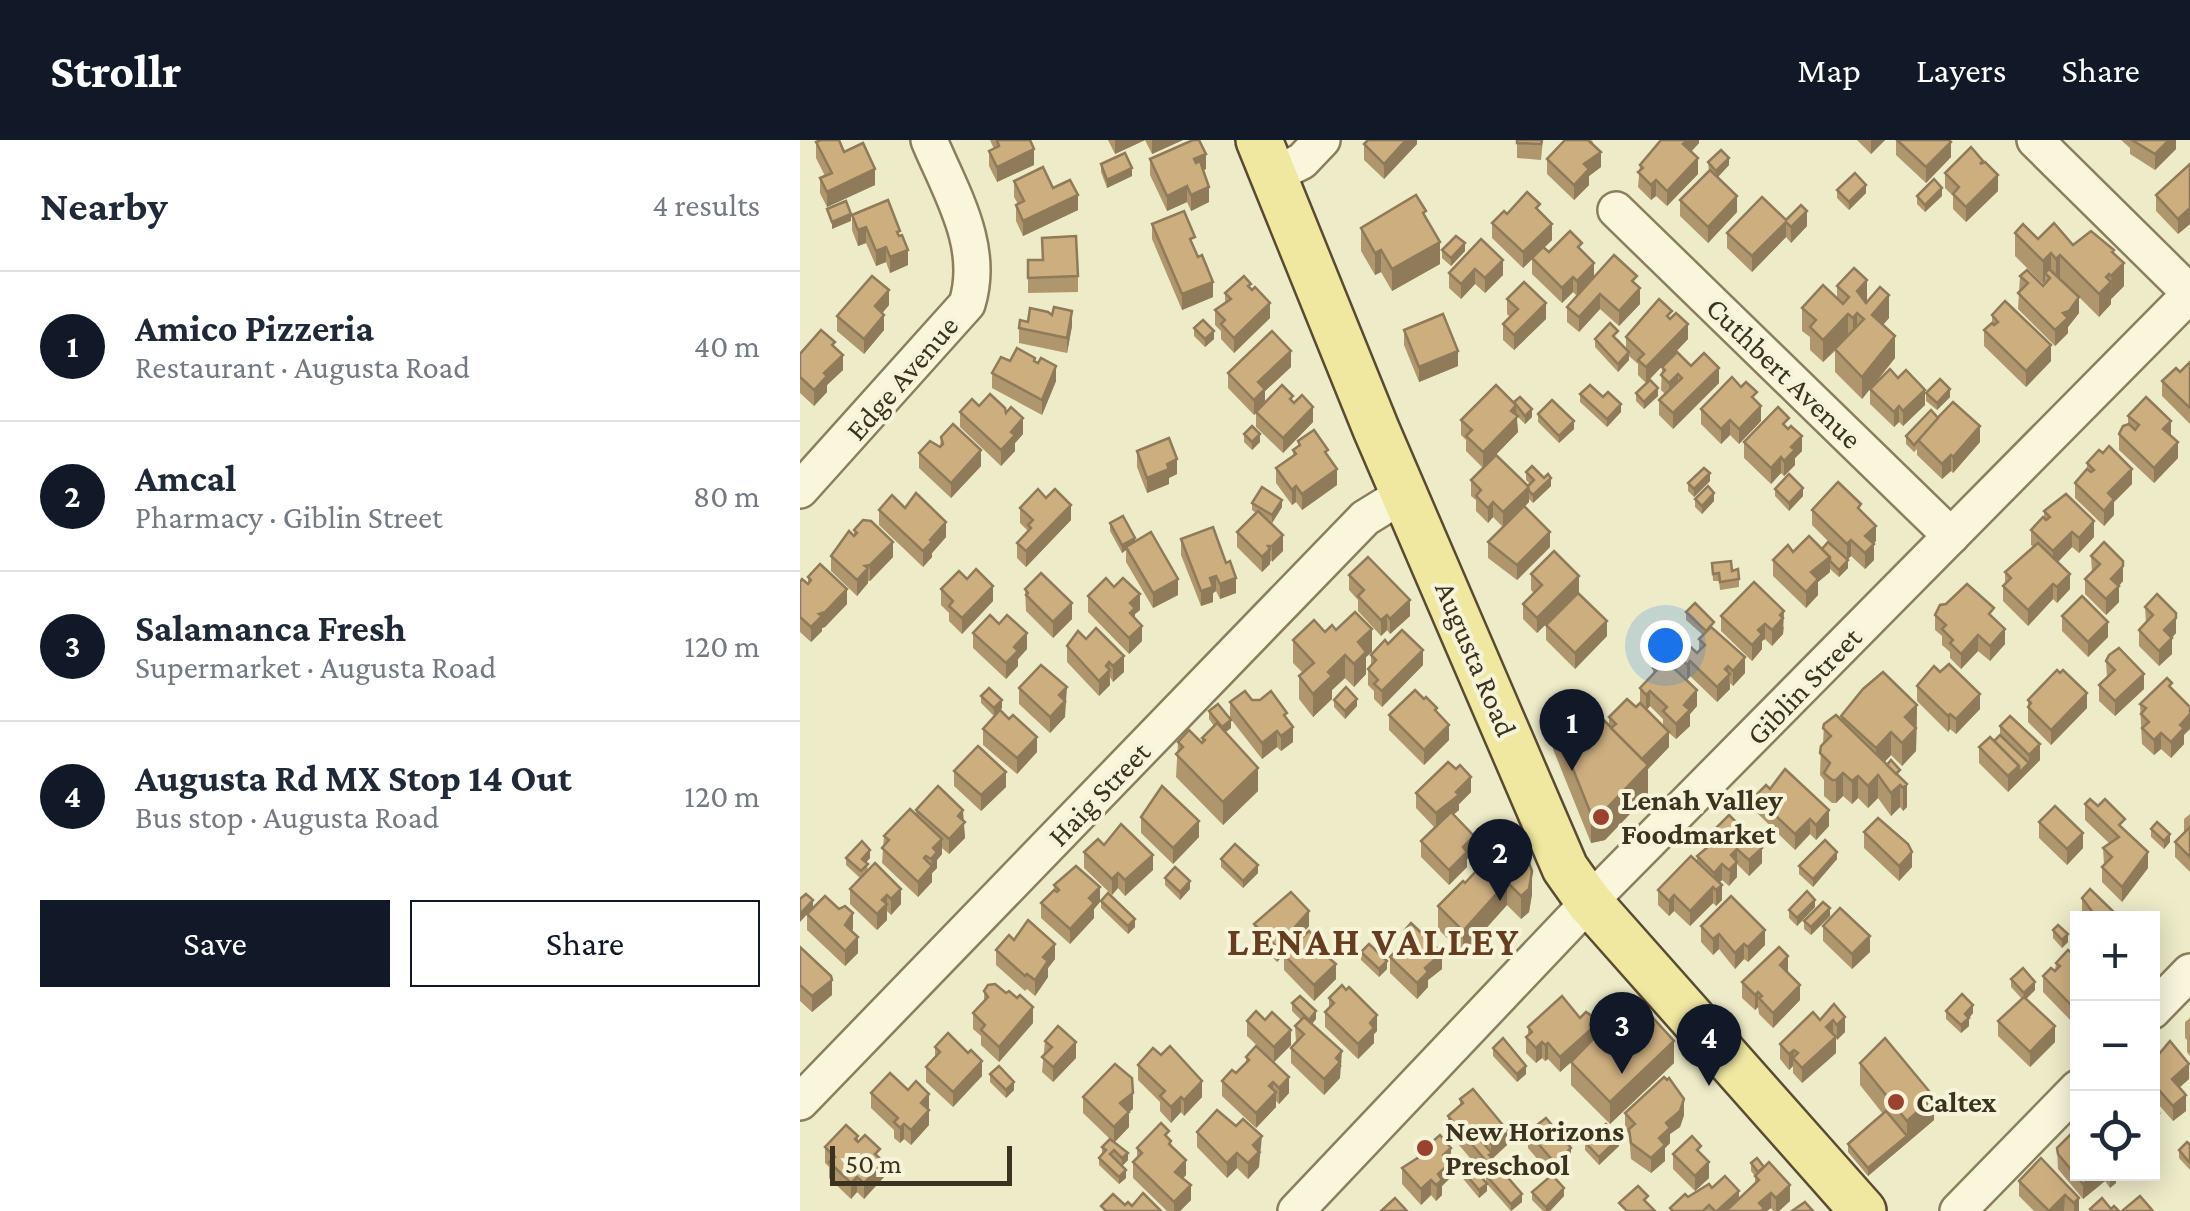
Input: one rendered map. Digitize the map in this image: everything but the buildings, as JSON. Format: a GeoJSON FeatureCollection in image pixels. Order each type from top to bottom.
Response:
{"type":"FeatureCollection","features":[{"type":"Feature","properties":{"kind":"main road","name":"Augusta Road"},"geometry":{"type":"LineString","coordinates":[[1266,157],[1404,494],[1565,868],[1589,902],[1863,1211]]}},
{"type":"Feature","properties":{"kind":"street","name":"Edge Avenue"},"geometry":{"type":"LineString","coordinates":[[800,490],[967,304],[974,265],[970,242],[929,140]]}},
{"type":"Feature","properties":{"kind":"street"},"geometry":{"type":"LineString","coordinates":[[1266,157],[1302,161],[1322,140]]}},
{"type":"Feature","properties":{"kind":"street"},"geometry":{"type":"LineString","coordinates":[[2034,140],[2190,294]]}},
{"type":"Feature","properties":{"kind":"street","name":"Cuthbert Avenue"},"geometry":{"type":"LineString","coordinates":[[1616,210],[1951,536]]}},
{"type":"Feature","properties":{"kind":"street","name":"Giblin Street"},"geometry":{"type":"LineString","coordinates":[[1296,1211],[1589,902],[2190,294]]}},
{"type":"Feature","properties":{"kind":"street","name":"Haig Street"},"geometry":{"type":"LineString","coordinates":[[800,1102],[1365,518],[1404,494]]}},
{"type":"Feature","properties":{"kind":"street"},"geometry":{"type":"LineString","coordinates":[[2160,1003],[2190,972]]}},
{"type":"Feature","properties":{"kind":"street"},"geometry":{"type":"LineString","coordinates":[[1958,1211],[2075,1091]]}},
{"type":"Feature","properties":{"kind":"place","name":"Amico Pizzeria"},"geometry":{"type":"Point","coordinates":[1572,771]}},
{"type":"Feature","properties":{"kind":"place","name":"Lenah Valley Foodmarket"},"geometry":{"type":"Point","coordinates":[1601,817]}},
{"type":"Feature","properties":{"kind":"place","name":"Amcal"},"geometry":{"type":"Point","coordinates":[1500,901]}},
{"type":"Feature","properties":{"kind":"place","name":"Salamanca Fresh"},"geometry":{"type":"Point","coordinates":[1622,1074]}},
{"type":"Feature","properties":{"kind":"place","name":"Augusta Rd MX Stop 14 Out"},"geometry":{"type":"Point","coordinates":[1709,1086]}},
{"type":"Feature","properties":{"kind":"place","name":"Caltex"},"geometry":{"type":"Point","coordinates":[1896,1102]}},
{"type":"Feature","properties":{"kind":"place","name":"New Horizons Preschool"},"geometry":{"type":"Point","coordinates":[1425,1148]}},
{"type":"Feature","properties":{"kind":"district","name":"LENAH VALLEY"},"geometry":{"type":"Point","coordinates":[1374,941]}}]}
